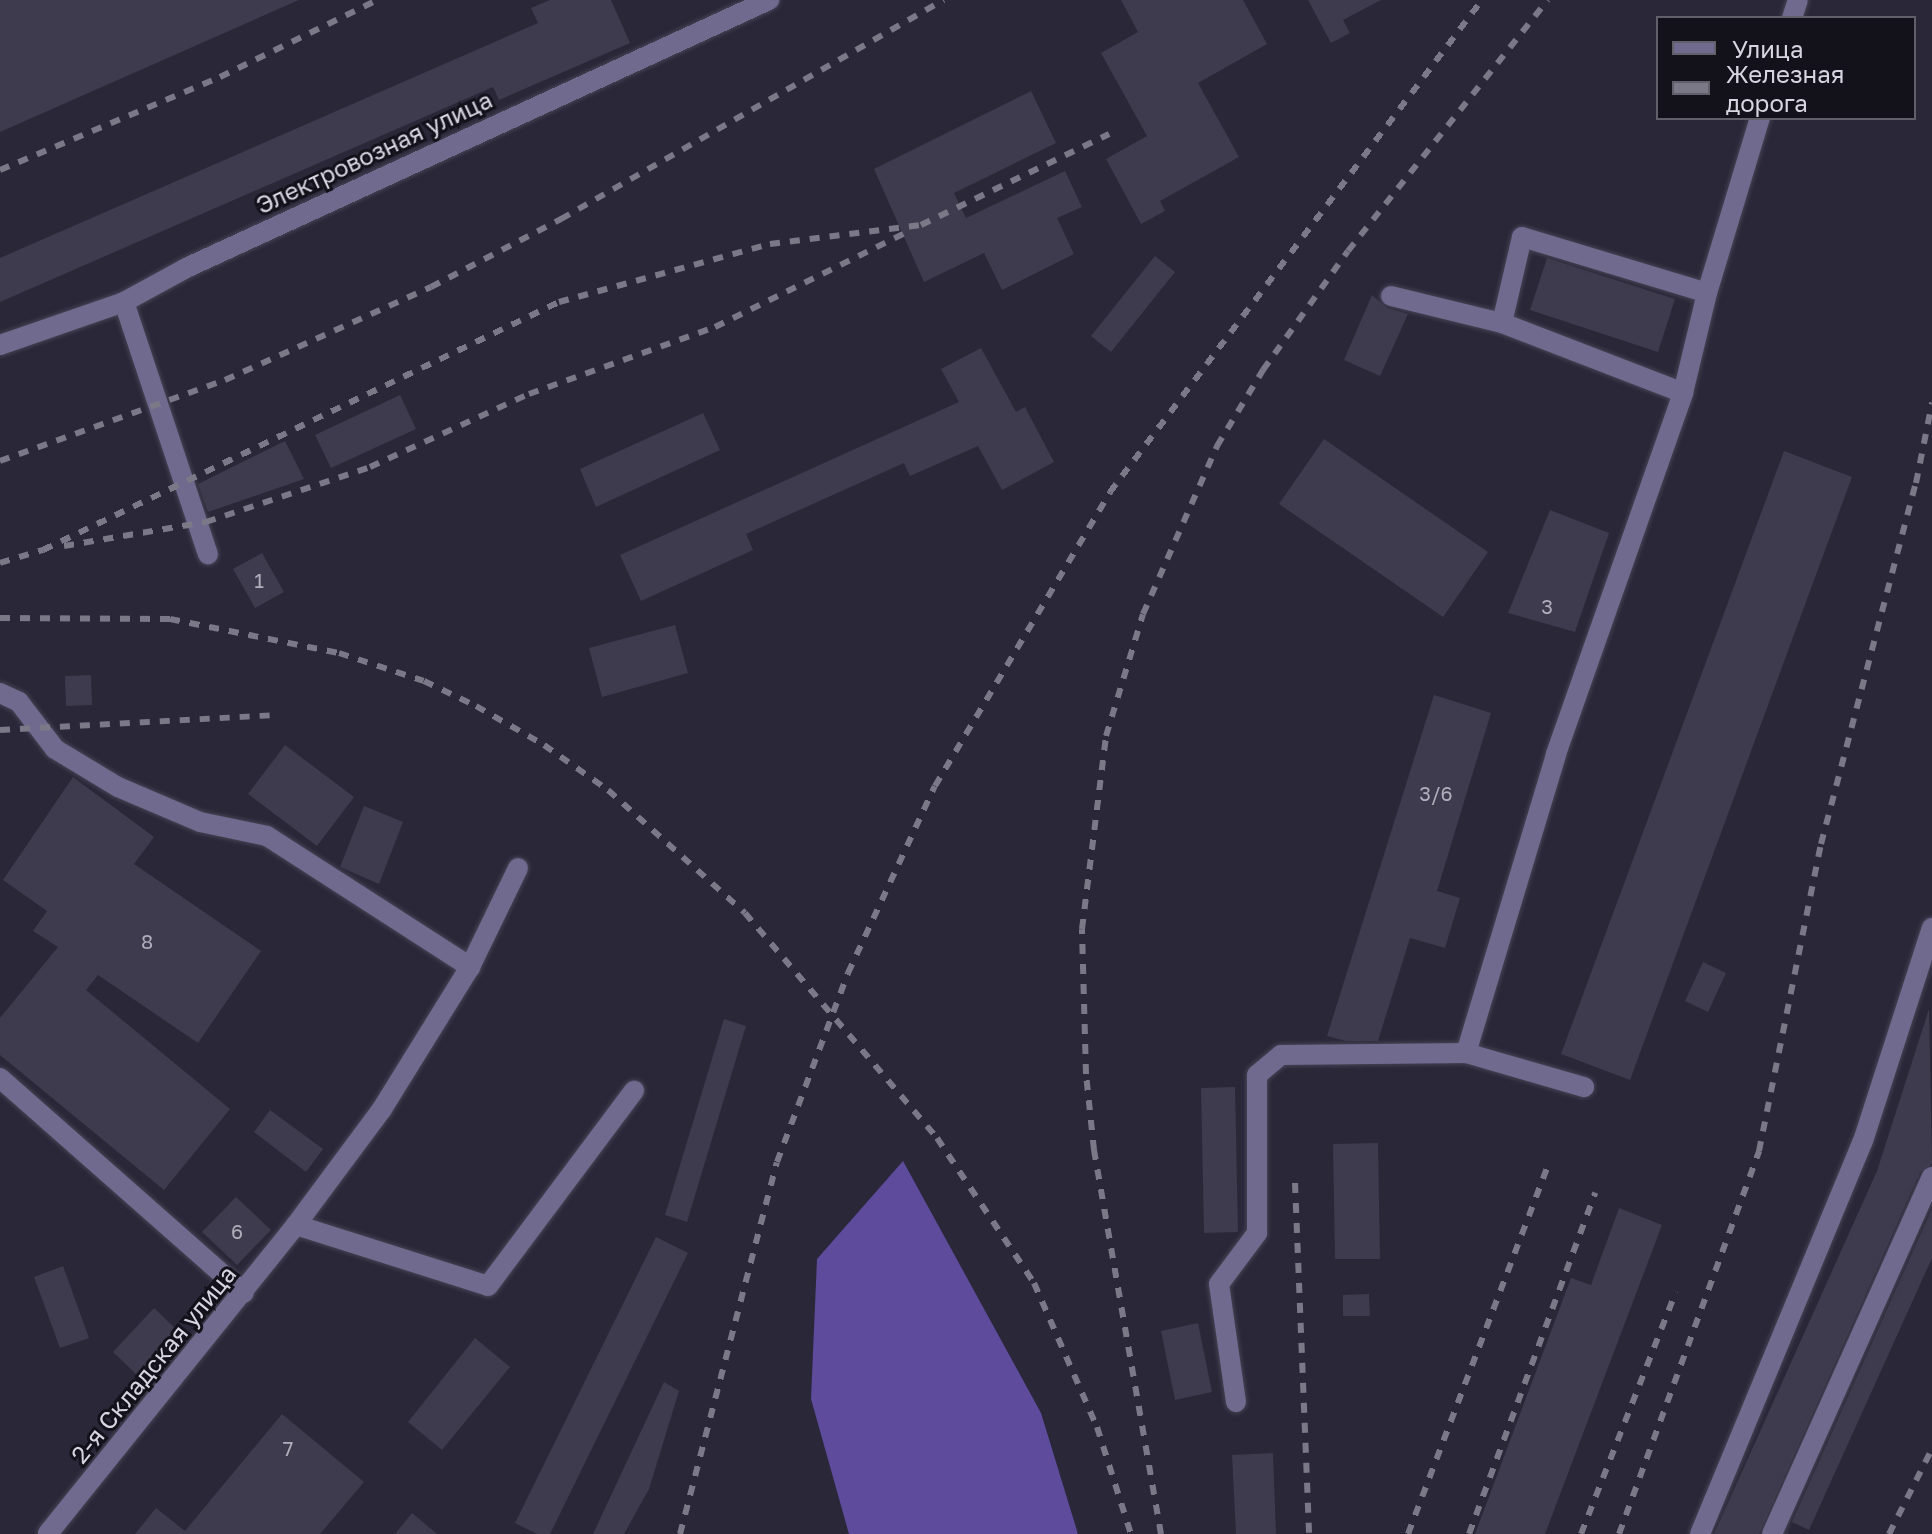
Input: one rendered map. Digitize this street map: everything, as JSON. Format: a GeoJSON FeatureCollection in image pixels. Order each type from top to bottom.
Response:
{"type":"FeatureCollection","features":[{"type":"Feature","properties":{"kind":"street","name":"Электровозная улица"},"geometry":{"type":"LineString","coordinates":[[0,345],[124,302],[215,255],[769,0]]}},
{"type":"Feature","properties":{"kind":"street"},"geometry":{"type":"LineString","coordinates":[[1466,1053],[1556,754],[1683,393],[1707,293],[1759,120]]}},
{"type":"Feature","properties":{"kind":"street"},"geometry":{"type":"LineString","coordinates":[[1502,323],[1522,237],[1707,293]]}},
{"type":"Feature","properties":{"kind":"street"},"geometry":{"type":"LineString","coordinates":[[1391,296],[1502,323],[1683,393]]}},
{"type":"Feature","properties":{"kind":"street"},"geometry":{"type":"LineString","coordinates":[[124,302],[208,554]]}},
{"type":"Feature","properties":{"kind":"street"},"geometry":{"type":"LineString","coordinates":[[0,693],[19,702],[55,749],[118,787],[200,822],[267,836],[470,967]]}},
{"type":"Feature","properties":{"kind":"street","name":"2-я Складская улица"},"geometry":{"type":"LineString","coordinates":[[48,1534],[244,1293],[382,1109],[470,967],[518,868]]}},
{"type":"Feature","properties":{"kind":"street"},"geometry":{"type":"LineString","coordinates":[[1700,1534],[1863,1141],[1932,928]]}},
{"type":"Feature","properties":{"kind":"street"},"geometry":{"type":"LineString","coordinates":[[1236,1402],[1219,1284],[1257,1233],[1257,1075],[1281,1055],[1466,1053],[1584,1087]]}},
{"type":"Feature","properties":{"kind":"street"},"geometry":{"type":"LineString","coordinates":[[0,1078],[244,1293]]}},
{"type":"Feature","properties":{"kind":"street"},"geometry":{"type":"LineString","coordinates":[[296,1225],[488,1286],[634,1091]]}},
{"type":"Feature","properties":{"kind":"street"},"geometry":{"type":"LineString","coordinates":[[1772,1534],[1932,1177]]}},
{"type":"Feature","properties":{"kind":"shaded area"},"geometry":{"type":"Polygon","coordinates":[[[903,1161],[1041,1413],[1078,1534],[849,1534],[811,1399],[817,1259],[903,1161]]]}},
{"type":"Feature","properties":{"kind":"building"},"geometry":{"type":"Polygon","coordinates":[[[0,0],[299,0],[0,132],[0,0]]]}},
{"type":"Feature","properties":{"kind":"building"},"geometry":{"type":"Polygon","coordinates":[[[550,0],[611,0],[630,43],[499,100],[493,87],[0,302],[0,258],[538,23],[531,8],[550,0]]]}},
{"type":"Feature","properties":{"kind":"building"},"geometry":{"type":"Polygon","coordinates":[[[1121,0],[1243,0],[1267,44],[1198,83],[1239,157],[1160,201],[1165,211],[1141,224],[1106,159],[1147,136],[1101,53],[1138,32],[1121,0]]]}},
{"type":"Feature","properties":{"kind":"building"},"geometry":{"type":"Polygon","coordinates":[[[1308,0],[1381,0],[1343,20],[1350,33],[1331,43],[1308,0]]]}},
{"type":"Feature","properties":{"kind":"building"},"geometry":{"type":"Polygon","coordinates":[[[1031,91],[1056,143],[954,193],[966,218],[1065,171],[1082,207],[1057,218],[1074,254],[1002,290],[984,253],[924,282],[874,169],[1031,91]]]}},
{"type":"Feature","properties":{"kind":"building"},"geometry":{"type":"Polygon","coordinates":[[[1155,256],[1175,272],[1111,352],[1091,336],[1155,256]]]}},
{"type":"Feature","properties":{"kind":"building"},"geometry":{"type":"Polygon","coordinates":[[[1547,258],[1675,299],[1658,352],[1530,310],[1547,258]]]}},
{"type":"Feature","properties":{"kind":"building"},"geometry":{"type":"Polygon","coordinates":[[[1372,295],[1387,308],[1408,314],[1380,376],[1344,360],[1372,295]]]}},
{"type":"Feature","properties":{"kind":"building"},"geometry":{"type":"Polygon","coordinates":[[[981,348],[1016,412],[1025,407],[1054,462],[1002,490],[978,446],[910,476],[904,463],[746,534],[753,550],[641,601],[620,555],[959,402],[941,369],[981,348]]]}},
{"type":"Feature","properties":{"kind":"building"},"geometry":{"type":"Polygon","coordinates":[[[400,395],[416,429],[331,468],[315,435],[400,395]]]}},
{"type":"Feature","properties":{"kind":"building"},"geometry":{"type":"Polygon","coordinates":[[[703,413],[720,450],[596,507],[580,469],[703,413]]]}},
{"type":"Feature","properties":{"kind":"building"},"geometry":{"type":"Polygon","coordinates":[[[1324,439],[1488,552],[1443,617],[1279,504],[1324,439]]]}},
{"type":"Feature","properties":{"kind":"building"},"geometry":{"type":"Polygon","coordinates":[[[285,441],[304,479],[208,512],[198,484],[285,441]]]}},
{"type":"Feature","properties":{"kind":"building"},"geometry":{"type":"Polygon","coordinates":[[[1784,451],[1852,477],[1630,1080],[1561,1054],[1784,451]]]}},
{"type":"Feature","properties":{"kind":"building"},"geometry":{"type":"Polygon","coordinates":[[[1550,510],[1609,533],[1575,632],[1508,613],[1550,510]]]}},
{"type":"Feature","properties":{"kind":"building"},"geometry":{"type":"Polygon","coordinates":[[[262,553],[284,592],[255,608],[233,569],[262,553]]]}},
{"type":"Feature","properties":{"kind":"building"},"geometry":{"type":"Polygon","coordinates":[[[675,625],[688,673],[602,697],[589,648],[675,625]]]}},
{"type":"Feature","properties":{"kind":"building"},"geometry":{"type":"Polygon","coordinates":[[[91,675],[92,705],[66,706],[65,676],[91,675]]]}},
{"type":"Feature","properties":{"kind":"building"},"geometry":{"type":"Polygon","coordinates":[[[1434,695],[1491,713],[1437,891],[1460,898],[1445,948],[1410,938],[1378,1041],[1346,1041],[1327,1036],[1434,695]]]}},
{"type":"Feature","properties":{"kind":"building"},"geometry":{"type":"Polygon","coordinates":[[[285,745],[354,797],[317,846],[248,794],[285,745]]]}},
{"type":"Feature","properties":{"kind":"building"},"geometry":{"type":"Polygon","coordinates":[[[73,777],[154,837],[134,864],[261,951],[198,1043],[98,975],[86,990],[230,1109],[164,1190],[0,1055],[0,1018],[58,947],[33,931],[47,911],[3,880],[73,777]]]}},
{"type":"Feature","properties":{"kind":"building"},"geometry":{"type":"Polygon","coordinates":[[[364,806],[403,822],[379,884],[340,867],[364,806]]]}},
{"type":"Feature","properties":{"kind":"building"},"geometry":{"type":"Polygon","coordinates":[[[1703,962],[1726,973],[1708,1012],[1685,1001],[1703,962]]]}},
{"type":"Feature","properties":{"kind":"building"},"geometry":{"type":"Polygon","coordinates":[[[1929,1009],[1932,1164],[1920,1172],[1759,1534],[1714,1534],[1877,1171],[1929,1009]]]}},
{"type":"Feature","properties":{"kind":"building"},"geometry":{"type":"Polygon","coordinates":[[[724,1019],[746,1026],[687,1222],[665,1215],[724,1019]]]}},
{"type":"Feature","properties":{"kind":"building"},"geometry":{"type":"Polygon","coordinates":[[[1235,1087],[1238,1232],[1204,1233],[1201,1088],[1235,1087]]]}},
{"type":"Feature","properties":{"kind":"building"},"geometry":{"type":"Polygon","coordinates":[[[270,1110],[323,1149],[306,1172],[254,1132],[270,1110]]]}},
{"type":"Feature","properties":{"kind":"building"},"geometry":{"type":"Polygon","coordinates":[[[1378,1143],[1380,1259],[1335,1259],[1333,1144],[1378,1143]]]}},
{"type":"Feature","properties":{"kind":"building"},"geometry":{"type":"Polygon","coordinates":[[[236,1197],[271,1230],[237,1265],[202,1232],[236,1197]]]}},
{"type":"Feature","properties":{"kind":"building"},"geometry":{"type":"Polygon","coordinates":[[[1619,1208],[1662,1225],[1545,1534],[1475,1534],[1571,1278],[1591,1285],[1619,1208]]]}},
{"type":"Feature","properties":{"kind":"building"},"geometry":{"type":"Polygon","coordinates":[[[1932,1209],[1932,1258],[1809,1530],[1792,1522],[1932,1209]]]}},
{"type":"Feature","properties":{"kind":"building"},"geometry":{"type":"Polygon","coordinates":[[[656,1237],[688,1253],[550,1534],[537,1534],[515,1523],[656,1237]]]}},
{"type":"Feature","properties":{"kind":"building"},"geometry":{"type":"Polygon","coordinates":[[[63,1266],[89,1338],[60,1348],[34,1277],[63,1266]]]}},
{"type":"Feature","properties":{"kind":"building"},"geometry":{"type":"Polygon","coordinates":[[[1369,1294],[1370,1316],[1343,1316],[1343,1295],[1369,1294]]]}},
{"type":"Feature","properties":{"kind":"building"},"geometry":{"type":"Polygon","coordinates":[[[154,1308],[179,1332],[138,1376],[113,1352],[154,1308]]]}},
{"type":"Feature","properties":{"kind":"building"},"geometry":{"type":"Polygon","coordinates":[[[1198,1323],[1212,1392],[1175,1400],[1161,1331],[1198,1323]]]}},
{"type":"Feature","properties":{"kind":"building"},"geometry":{"type":"Polygon","coordinates":[[[475,1338],[510,1367],[442,1450],[408,1422],[475,1338]]]}},
{"type":"Feature","properties":{"kind":"building"},"geometry":{"type":"Polygon","coordinates":[[[664,1382],[679,1391],[649,1489],[624,1534],[593,1534],[664,1382]]]}},
{"type":"Feature","properties":{"kind":"building"},"geometry":{"type":"Polygon","coordinates":[[[282,1414],[364,1482],[320,1534],[135,1534],[156,1508],[185,1531],[282,1414]]]}},
{"type":"Feature","properties":{"kind":"building"},"geometry":{"type":"Polygon","coordinates":[[[1273,1453],[1276,1534],[1236,1534],[1232,1455],[1273,1453]]]}},
{"type":"Feature","properties":{"kind":"building"},"geometry":{"type":"Polygon","coordinates":[[[412,1513],[437,1534],[395,1534],[412,1513]]]}},
{"type":"Feature","properties":{"kind":"railway"},"geometry":{"type":"LineString","coordinates":[[0,170],[220,77],[377,0]]}},
{"type":"Feature","properties":{"kind":"railway"},"geometry":{"type":"LineString","coordinates":[[0,461],[225,380],[431,287],[561,219],[944,0]]}},
{"type":"Feature","properties":{"kind":"railway"},"geometry":{"type":"LineString","coordinates":[[680,1534],[777,1162],[848,973],[935,786],[1110,492],[1482,0]]}},
{"type":"Feature","properties":{"kind":"railway"},"geometry":{"type":"LineString","coordinates":[[1161,1534],[1094,1150],[1086,1074],[1082,929],[1106,736],[1143,614],[1217,446],[1263,370],[1348,251],[1548,0]]}},
{"type":"Feature","properties":{"kind":"railway"},"geometry":{"type":"LineString","coordinates":[[0,563],[43,550],[559,302],[770,244],[921,225],[1109,134]]}},
{"type":"Feature","properties":{"kind":"railway"},"geometry":{"type":"LineString","coordinates":[[64,546],[206,522],[370,467],[529,394],[715,327],[907,232]]}},
{"type":"Feature","properties":{"kind":"railway"},"geometry":{"type":"LineString","coordinates":[[1619,1534],[1759,1151],[1821,844],[1916,483],[1932,403]]}},
{"type":"Feature","properties":{"kind":"railway"},"geometry":{"type":"LineString","coordinates":[[0,618],[170,619],[339,653],[424,681],[476,706],[544,745],[608,790],[745,913],[937,1138],[1034,1283],[1097,1427],[1131,1534]]}},
{"type":"Feature","properties":{"kind":"railway"},"geometry":{"type":"LineString","coordinates":[[0,730],[275,715]]}},
{"type":"Feature","properties":{"kind":"railway"},"geometry":{"type":"LineString","coordinates":[[1408,1534],[1548,1166]]}},
{"type":"Feature","properties":{"kind":"railway"},"geometry":{"type":"LineString","coordinates":[[1295,1183],[1309,1534]]}},
{"type":"Feature","properties":{"kind":"railway"},"geometry":{"type":"LineString","coordinates":[[1469,1534],[1595,1193]]}},
{"type":"Feature","properties":{"kind":"railway"},"geometry":{"type":"LineString","coordinates":[[1581,1534],[1676,1292]]}},
{"type":"Feature","properties":{"kind":"railway"},"geometry":{"type":"LineString","coordinates":[[1889,1534],[1932,1449]]}}]}
